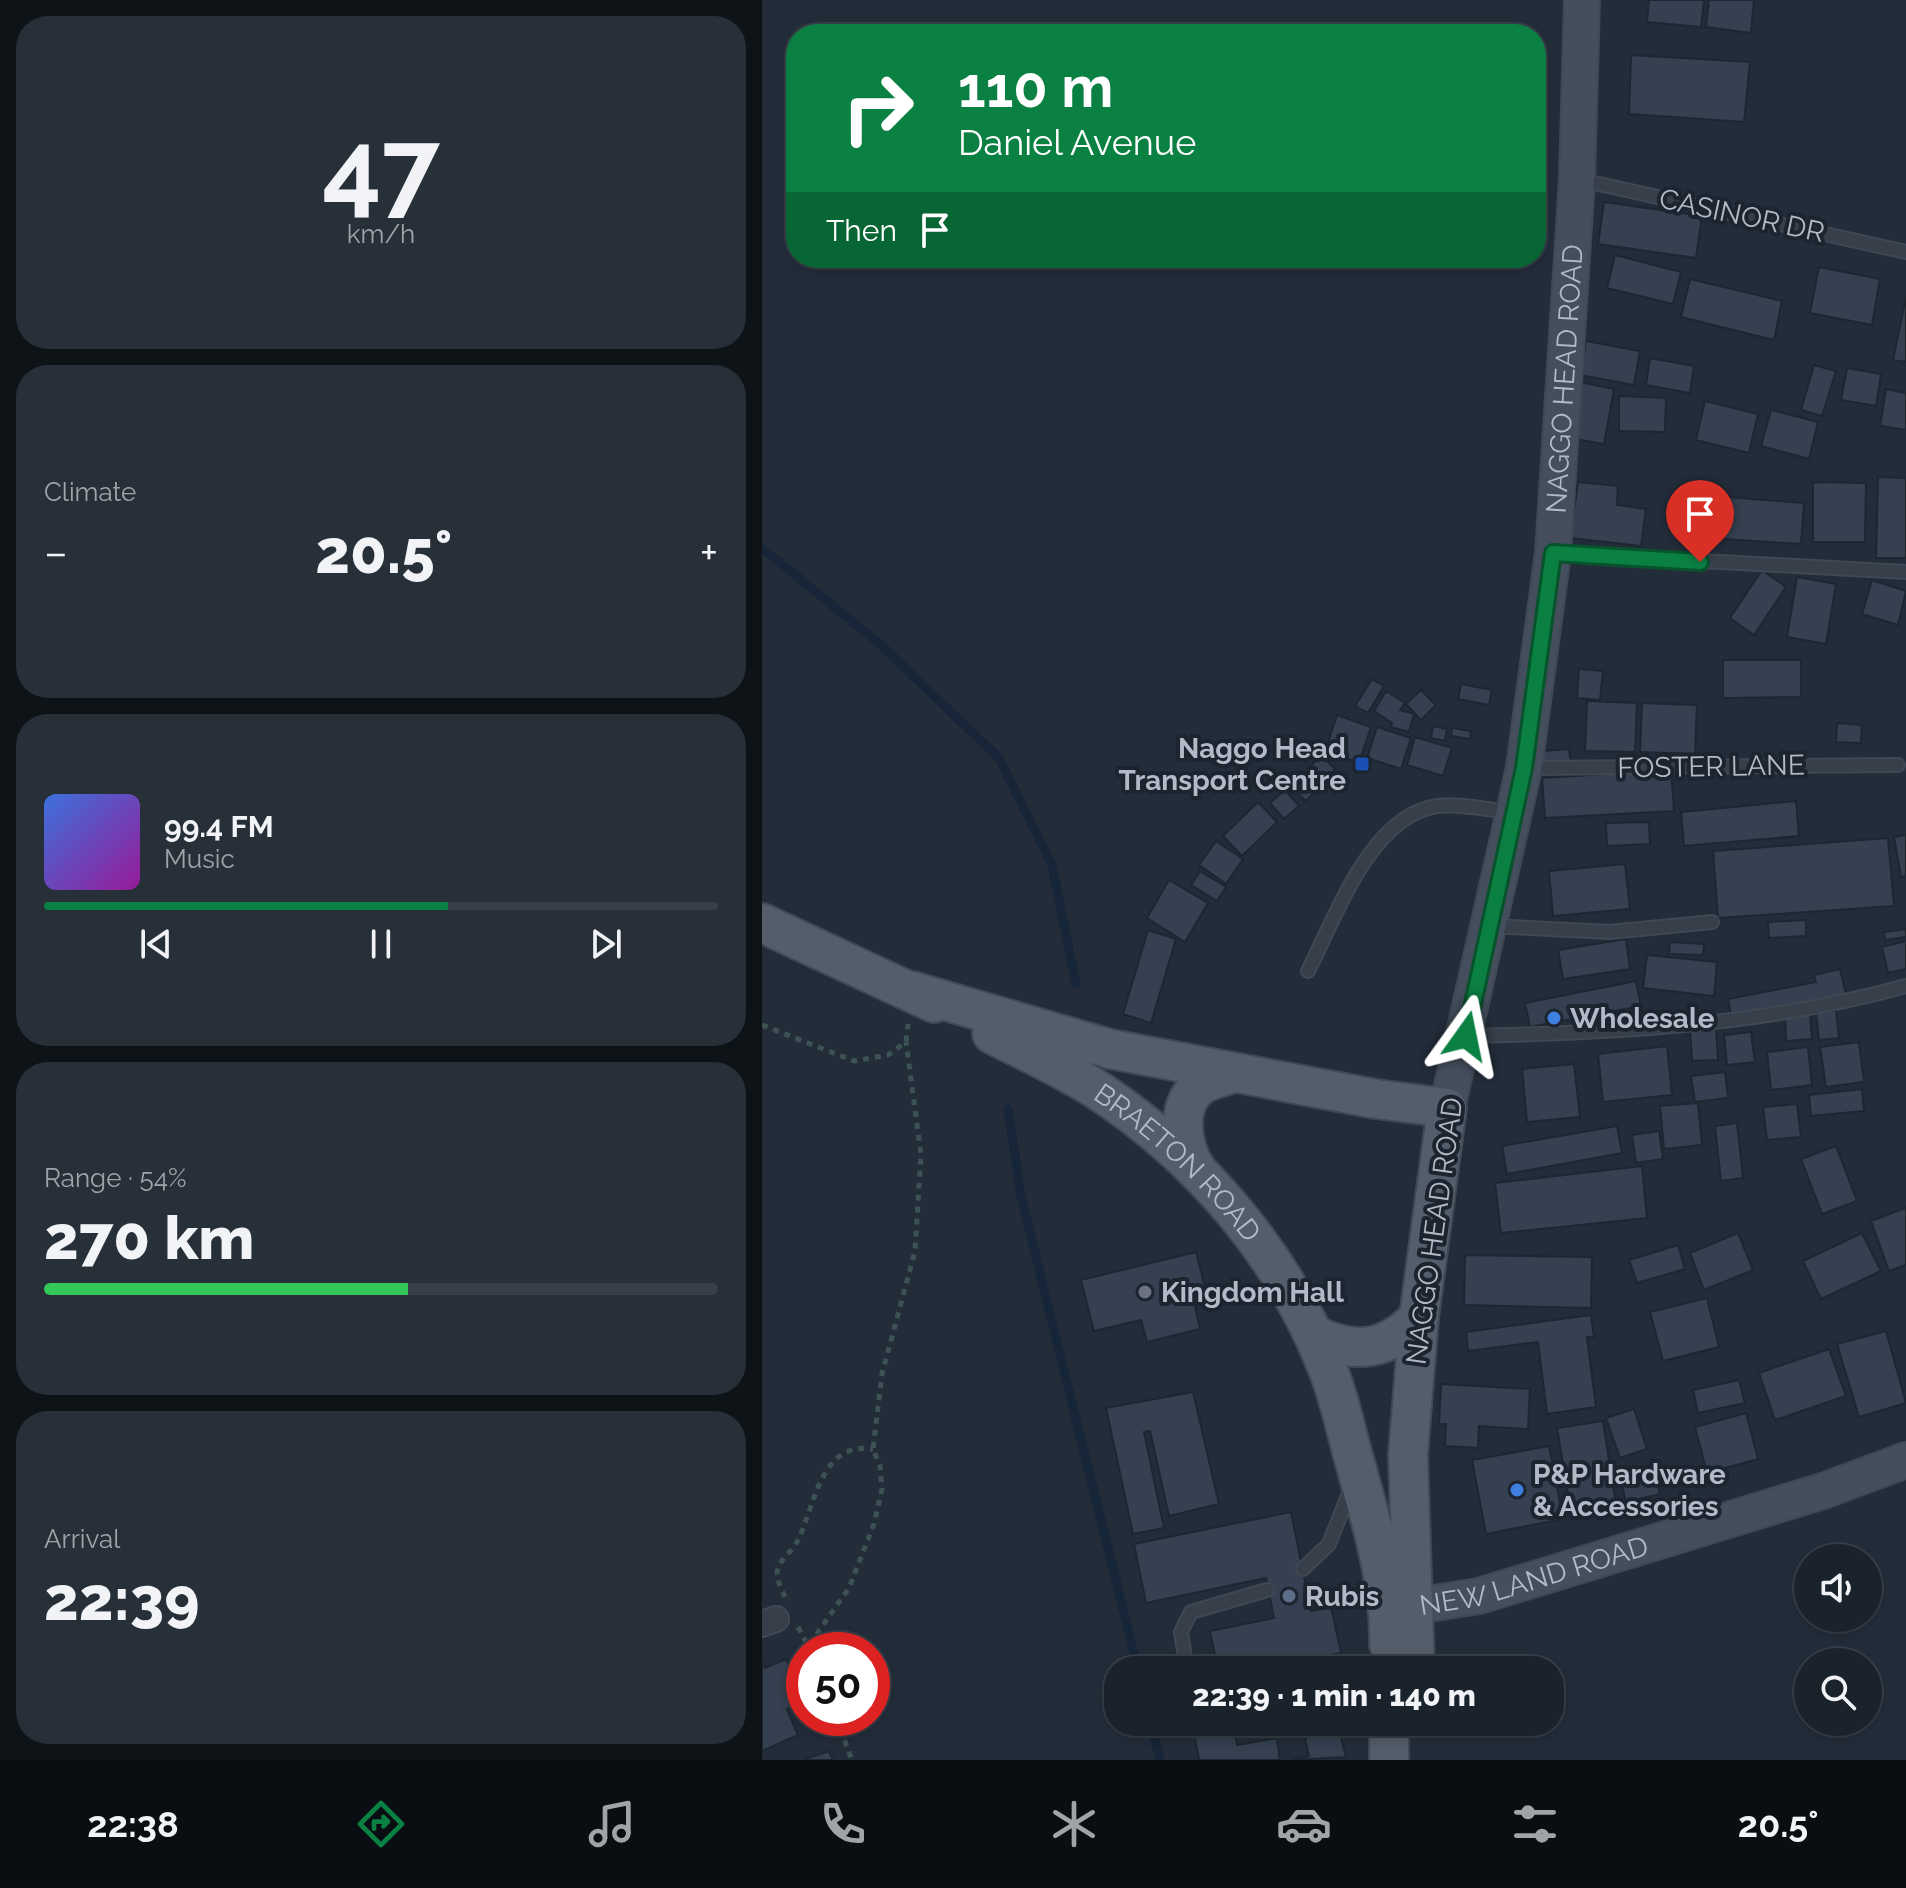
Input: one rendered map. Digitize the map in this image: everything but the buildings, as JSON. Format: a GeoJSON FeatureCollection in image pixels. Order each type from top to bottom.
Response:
{"type":"FeatureCollection","features":[{"type":"Feature","properties":{"kind":"main road","name":"NAGGO HEAD ROAD"},"geometry":{"type":"LineString","coordinates":[[1402,1609],[1408,1455],[1419,1317],[1447,1108],[1466,1036],[1524,768],[1553,553],[1577,179],[1582,0]]}},
{"type":"Feature","properties":{"kind":"main road","name":"BRAETON ROAD"},"geometry":{"type":"LineString","coordinates":[[762,923],[912,991],[1097,1089],[1159,1137],[1206,1183],[1256,1239],[1287,1284],[1314,1335],[1329,1369],[1382,1560],[1402,1609]]}},
{"type":"Feature","properties":{"kind":"main road","name":"BRAETON ROAD"},"geometry":{"type":"LineString","coordinates":[[912,991],[1070,1039],[1231,1074],[1447,1108]]}},
{"type":"Feature","properties":{"kind":"main road"},"geometry":{"type":"LineString","coordinates":[[1206,1183],[1191,1160],[1182,1130],[1189,1101],[1200,1086],[1231,1074]]}},
{"type":"Feature","properties":{"kind":"main road"},"geometry":{"type":"LineString","coordinates":[[1314,1335],[1334,1345],[1363,1348],[1402,1335],[1419,1317]]}},
{"type":"Feature","properties":{"kind":"main road","name":"NEW LAND ROAD"},"geometry":{"type":"LineString","coordinates":[[1402,1609],[1494,1592],[1823,1491],[1906,1460]]}},
{"type":"Feature","properties":{"kind":"main road"},"geometry":{"type":"LineString","coordinates":[[1392,1656],[1402,1609]]}},
{"type":"Feature","properties":{"kind":"main road"},"geometry":{"type":"LineString","coordinates":[[1402,1609],[1412,1656]]}},
{"type":"Feature","properties":{"kind":"main road"},"geometry":{"type":"LineString","coordinates":[[1389,1736],[1389,1760]]}},
{"type":"Feature","properties":{"kind":"main road"},"geometry":{"type":"LineString","coordinates":[[1414,1736],[1414,1760]]}},
{"type":"Feature","properties":{"kind":"lane","name":"CASINOR DR"},"geometry":{"type":"LineString","coordinates":[[1577,179],[1906,252]]}},
{"type":"Feature","properties":{"kind":"lane"},"geometry":{"type":"LineString","coordinates":[[1553,553],[1906,572]]}},
{"type":"Feature","properties":{"kind":"lane","name":"FOSTER LANE"},"geometry":{"type":"LineString","coordinates":[[1524,768],[1898,765]]}},
{"type":"Feature","properties":{"kind":"lane"},"geometry":{"type":"LineString","coordinates":[[1308,971],[1361,869],[1378,841],[1397,822],[1415,812],[1439,806],[1514,813]]}},
{"type":"Feature","properties":{"kind":"lane"},"geometry":{"type":"LineString","coordinates":[[1490,926],[1609,932],[1712,922]]}},
{"type":"Feature","properties":{"kind":"lane"},"geometry":{"type":"LineString","coordinates":[[1466,1036],[1625,1033],[1835,1006],[1906,986]]}},
{"type":"Feature","properties":{"kind":"lane"},"geometry":{"type":"LineString","coordinates":[[1303,1569],[1329,1544],[1356,1469]]}},
{"type":"Feature","properties":{"kind":"lane"},"geometry":{"type":"LineString","coordinates":[[1185,1656],[1181,1632],[1191,1612],[1267,1590]]}},
{"type":"Feature","properties":{"kind":"path"},"geometry":{"type":"LineString","coordinates":[[820,1632],[849,1588],[874,1524],[882,1489],[880,1466],[873,1449],[882,1374],[915,1251],[921,1154],[906,1042],[912,991]]}},
{"type":"Feature","properties":{"kind":"path"},"geometry":{"type":"LineString","coordinates":[[762,1025],[854,1061],[888,1055],[906,1042]]}},
{"type":"Feature","properties":{"kind":"path"},"geometry":{"type":"LineString","coordinates":[[791,1632],[776,1618],[779,1565],[797,1542],[811,1497],[835,1460],[858,1447],[873,1449]]}},
{"type":"Feature","properties":{"kind":"path"},"geometry":{"type":"LineString","coordinates":[[843,1736],[852,1760]]}},
{"type":"Feature","properties":{"kind":"waterway"},"geometry":{"type":"LineString","coordinates":[[762,548],[881,645],[999,758],[1052,865],[1076,984]]}},
{"type":"Feature","properties":{"kind":"waterway"},"geometry":{"type":"LineString","coordinates":[[1008,1109],[1021,1196],[1135,1656]]}},
{"type":"Feature","properties":{"kind":"waterway"},"geometry":{"type":"LineString","coordinates":[[1154,1736],[1160,1760]]}},
{"type":"Feature","properties":{"kind":"place","name":"Naggo Head Transport Centre"},"geometry":{"type":"Point","coordinates":[1362,764]}},
{"type":"Feature","properties":{"kind":"place","name":"Wholesale"},"geometry":{"type":"Point","coordinates":[1554,1018]}},
{"type":"Feature","properties":{"kind":"place","name":"Kingdom Hall"},"geometry":{"type":"Point","coordinates":[1145,1292]}},
{"type":"Feature","properties":{"kind":"place","name":"P&P Hardware & Accessories"},"geometry":{"type":"Point","coordinates":[1517,1490]}},
{"type":"Feature","properties":{"kind":"place","name":"Rubis"},"geometry":{"type":"Point","coordinates":[1289,1596]}},
{"type":"Feature","properties":{"kind":"route"},"geometry":{"type":"LineString","coordinates":[[1466,1036],[1524,768],[1553,553],[1700,562]]}}]}
